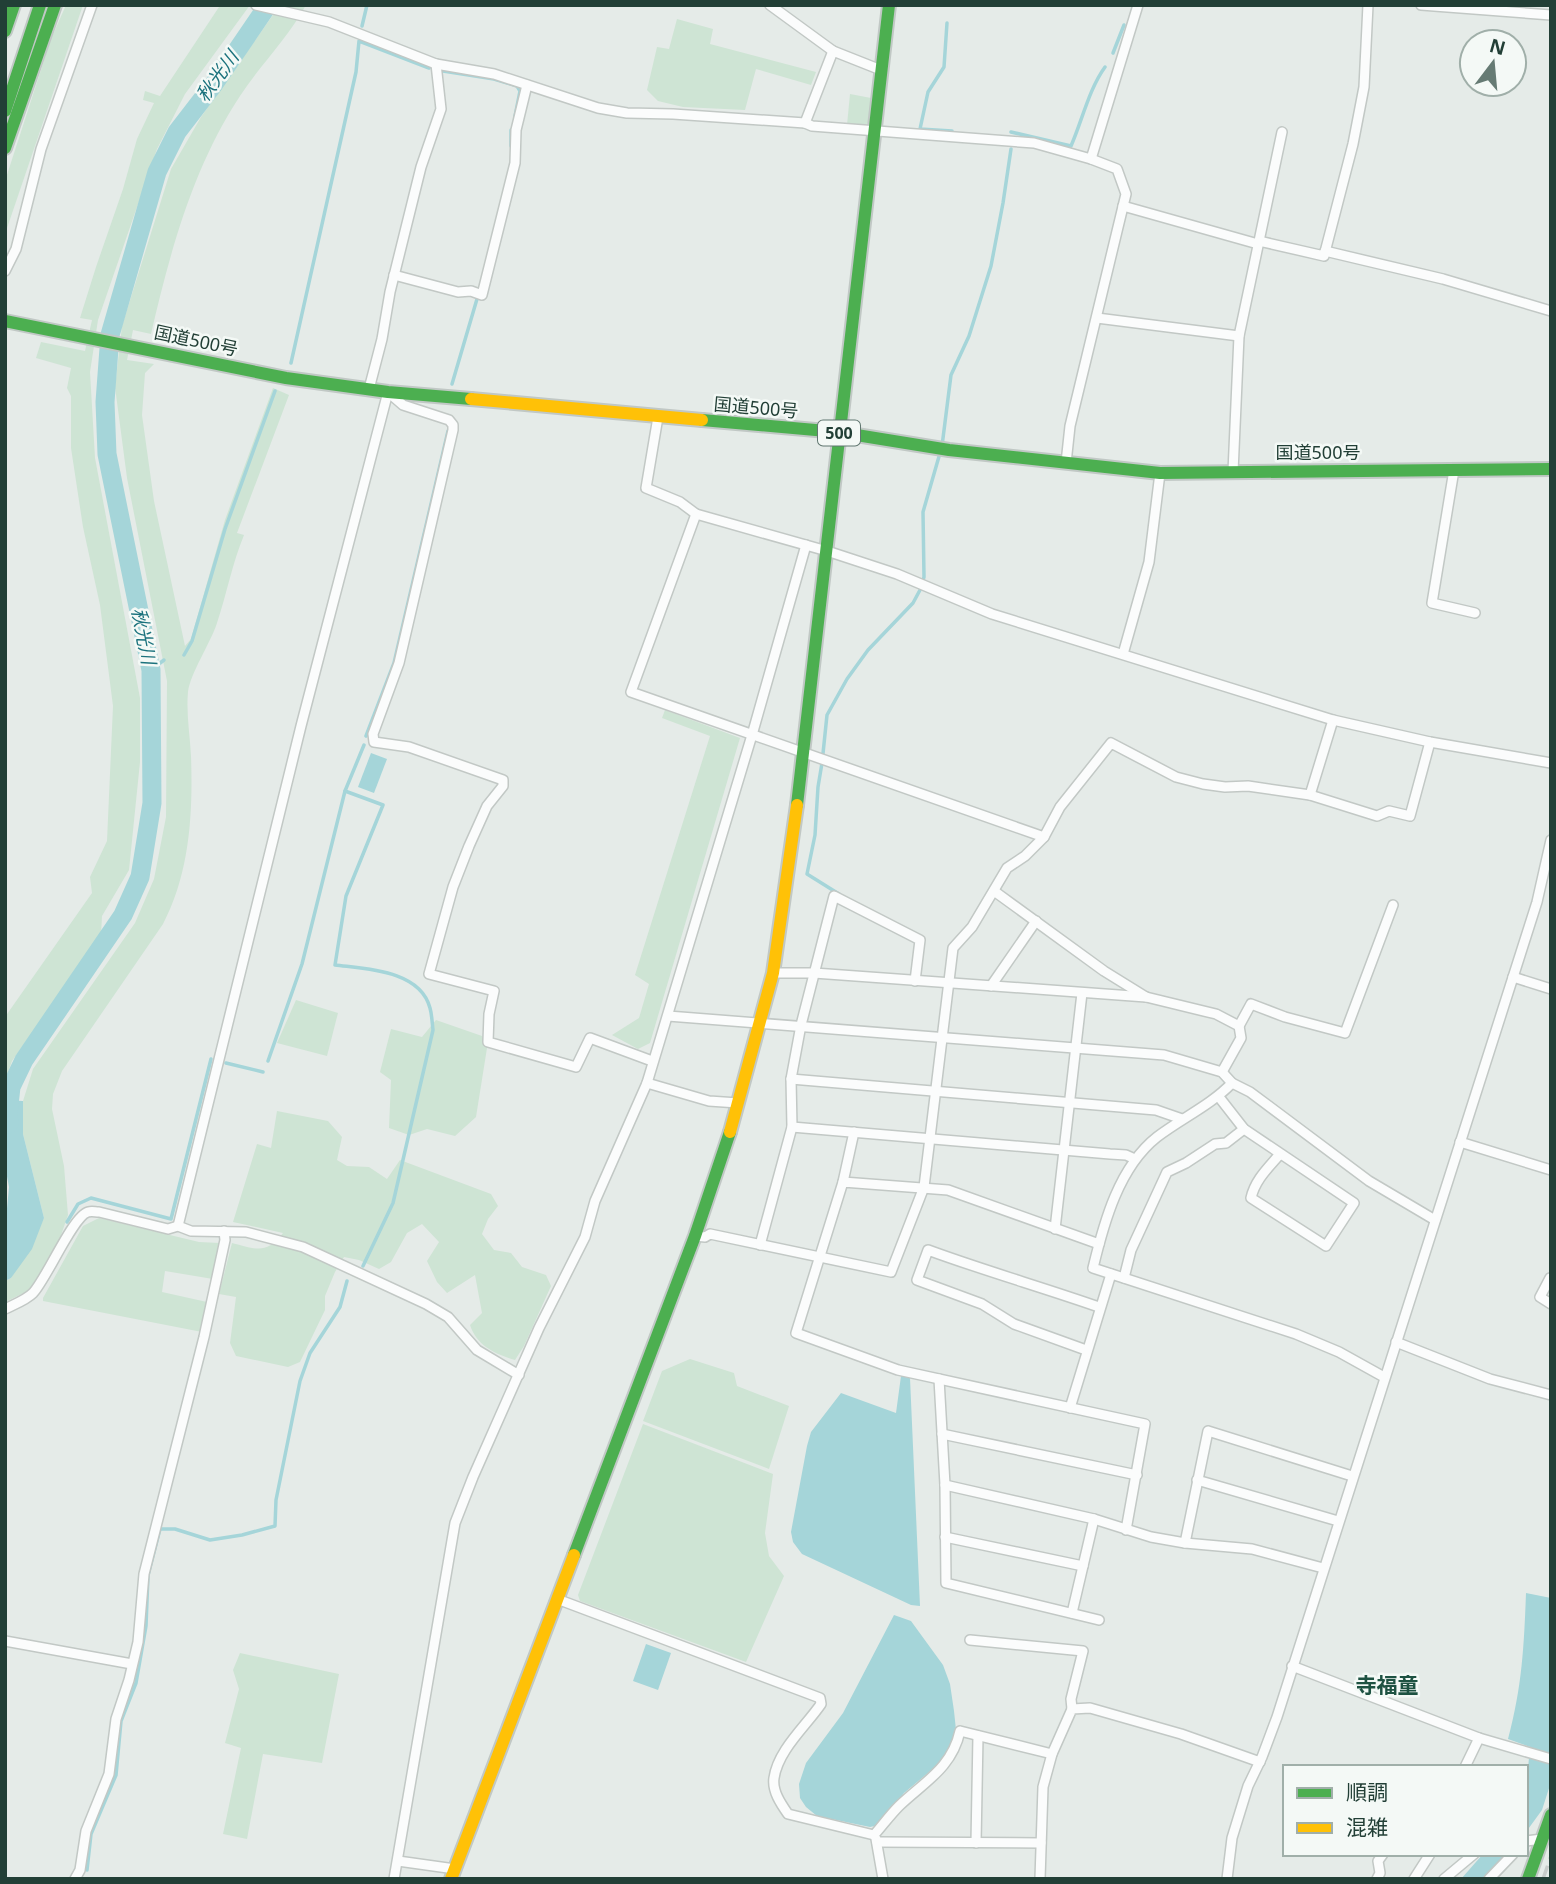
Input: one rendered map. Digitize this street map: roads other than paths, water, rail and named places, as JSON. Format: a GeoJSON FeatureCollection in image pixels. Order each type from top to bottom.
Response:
{"type":"FeatureCollection","features":[{"type":"Feature","properties":{"kind":"main road"},"geometry":{"type":"LineString","coordinates":[[5,31],[14,5]]}},
{"type":"Feature","properties":{"kind":"main road"},"geometry":{"type":"LineString","coordinates":[[5,111],[40,5]]}},
{"type":"Feature","properties":{"kind":"main road"},"geometry":{"type":"LineString","coordinates":[[5,148],[55,5]]}},
{"type":"Feature","properties":{"kind":"main road"},"geometry":{"type":"LineString","coordinates":[[453,1874],[695,1236],[721,1162],[773,973],[791,861],[804,753],[838,432],[889,5]]}},
{"type":"Feature","properties":{"kind":"main road","name":"国道500号"},"geometry":{"type":"LineString","coordinates":[[5,321],[286,378],[388,392],[838,432],[949,450],[1160,473],[1551,469]]}},
{"type":"Feature","properties":{"kind":"main road"},"geometry":{"type":"LineString","coordinates":[[1528,1879],[1551,1815]]}},
{"type":"Feature","properties":{"kind":"street"},"geometry":{"type":"LineString","coordinates":[[5,271],[16,249],[41,149],[92,5]]}},
{"type":"Feature","properties":{"kind":"street"},"geometry":{"type":"LineString","coordinates":[[256,5],[343,26],[436,64],[494,74],[598,107],[627,113],[805,123],[873,132],[1034,143],[1117,169],[1126,194],[1070,426],[1066,463]]}},
{"type":"Feature","properties":{"kind":"street"},"geometry":{"type":"LineString","coordinates":[[770,5],[834,51],[881,70]]}},
{"type":"Feature","properties":{"kind":"street"},"geometry":{"type":"LineString","coordinates":[[1091,159],[1138,5]]}},
{"type":"Feature","properties":{"kind":"street"},"geometry":{"type":"LineString","coordinates":[[1123,206],[1259,243],[1324,256],[1353,144],[1364,87],[1368,5]]}},
{"type":"Feature","properties":{"kind":"street"},"geometry":{"type":"LineString","coordinates":[[1421,5],[1551,15]]}},
{"type":"Feature","properties":{"kind":"street"},"geometry":{"type":"LineString","coordinates":[[805,123],[834,51]]}},
{"type":"Feature","properties":{"kind":"street"},"geometry":{"type":"LineString","coordinates":[[369,389],[421,167],[441,109],[436,64]]}},
{"type":"Feature","properties":{"kind":"street"},"geometry":{"type":"LineString","coordinates":[[394,275],[458,292],[471,291],[482,295],[515,163],[516,130],[527,85]]}},
{"type":"Feature","properties":{"kind":"street"},"geometry":{"type":"LineString","coordinates":[[1233,471],[1238,336],[1282,132]]}},
{"type":"Feature","properties":{"kind":"street"},"geometry":{"type":"LineString","coordinates":[[1325,251],[1443,279],[1551,310]]}},
{"type":"Feature","properties":{"kind":"street"},"geometry":{"type":"LineString","coordinates":[[1097,318],[1238,336]]}},
{"type":"Feature","properties":{"kind":"street"},"geometry":{"type":"LineString","coordinates":[[178,1226],[301,726],[388,392],[403,405],[449,420],[453,430],[399,663],[373,734],[374,742],[409,747],[503,779],[503,786],[487,806],[465,856],[445,912],[429,974],[494,991],[489,1014],[488,1042],[576,1066],[590,1038],[652,1062]]}},
{"type":"Feature","properties":{"kind":"street"},"geometry":{"type":"LineString","coordinates":[[658,417],[646,488],[680,502],[696,514],[827,551],[897,574],[992,614],[1333,720],[1430,742],[1551,763]]}},
{"type":"Feature","properties":{"kind":"street"},"geometry":{"type":"LineString","coordinates":[[1454,470],[1432,603],[1475,613]]}},
{"type":"Feature","properties":{"kind":"street"},"geometry":{"type":"LineString","coordinates":[[1123,654],[1150,562],[1160,473]]}},
{"type":"Feature","properties":{"kind":"street"},"geometry":{"type":"LineString","coordinates":[[696,514],[631,692],[1044,837]]}},
{"type":"Feature","properties":{"kind":"street"},"geometry":{"type":"LineString","coordinates":[[394,1879],[455,1523],[539,1328],[584,1237],[595,1200],[647,1083],[806,545]]}},
{"type":"Feature","properties":{"kind":"street"},"geometry":{"type":"LineString","coordinates":[[1310,795],[1333,720]]}},
{"type":"Feature","properties":{"kind":"street"},"geometry":{"type":"LineString","coordinates":[[695,1236],[705,1237],[710,1234],[891,1272],[924,1187],[953,948],[972,927],[1007,868],[1025,856],[1044,837],[1060,807],[1111,743],[1176,777],[1225,787],[1248,786],[1310,795],[1377,816],[1389,811],[1410,817],[1430,742]]}},
{"type":"Feature","properties":{"kind":"street"},"geometry":{"type":"LineString","coordinates":[[1227,1879],[1233,1838],[1248,1786],[1260,1762],[1292,1666],[1513,977],[1537,902],[1551,840]]}},
{"type":"Feature","properties":{"kind":"street"},"geometry":{"type":"LineString","coordinates":[[994,891],[1104,971],[1146,997]]}},
{"type":"Feature","properties":{"kind":"street"},"geometry":{"type":"LineString","coordinates":[[760,1245],[792,1127],[791,1079],[801,1025],[834,896],[920,940],[915,981]]}},
{"type":"Feature","properties":{"kind":"street"},"geometry":{"type":"LineString","coordinates":[[1222,1072],[1241,1038],[1239,1026],[1251,1004],[1285,1017],[1345,1033],[1393,905]]}},
{"type":"Feature","properties":{"kind":"street"},"geometry":{"type":"LineString","coordinates":[[991,986],[1036,921]]}},
{"type":"Feature","properties":{"kind":"street"},"geometry":{"type":"LineString","coordinates":[[773,973],[814,973],[1146,997],[1216,1014],[1239,1026]]}},
{"type":"Feature","properties":{"kind":"street"},"geometry":{"type":"LineString","coordinates":[[1513,977],[1551,989]]}},
{"type":"Feature","properties":{"kind":"street"},"geometry":{"type":"LineString","coordinates":[[1055,1229],[1082,993]]}},
{"type":"Feature","properties":{"kind":"street"},"geometry":{"type":"LineString","coordinates":[[668,1016],[1164,1055],[1222,1072],[1233,1083],[1250,1092],[1369,1181],[1435,1220]]}},
{"type":"Feature","properties":{"kind":"street"},"geometry":{"type":"LineString","coordinates":[[791,1079],[1156,1110],[1182,1119]]}},
{"type":"Feature","properties":{"kind":"street"},"geometry":{"type":"LineString","coordinates":[[647,1083],[709,1101],[738,1102]]}},
{"type":"Feature","properties":{"kind":"street"},"geometry":{"type":"LineString","coordinates":[[1233,1083],[1219,1097],[1155,1139],[1135,1159],[1118,1191],[1093,1268],[1296,1334],[1339,1352],[1384,1377]]}},
{"type":"Feature","properties":{"kind":"street"},"geometry":{"type":"LineString","coordinates":[[1219,1097],[1244,1129],[1354,1203],[1326,1246],[1251,1198],[1263,1173],[1280,1154]]}},
{"type":"Feature","properties":{"kind":"street"},"geometry":{"type":"LineString","coordinates":[[792,1127],[1063,1150],[1135,1159]]}},
{"type":"Feature","properties":{"kind":"street"},"geometry":{"type":"LineString","coordinates":[[1124,1278],[1131,1250],[1167,1172],[1214,1144],[1226,1143],[1244,1129]]}},
{"type":"Feature","properties":{"kind":"street"},"geometry":{"type":"LineString","coordinates":[[854,1132],[843,1182],[796,1333],[898,1370],[1147,1425],[1126,1530]]}},
{"type":"Feature","properties":{"kind":"street"},"geometry":{"type":"LineString","coordinates":[[1460,1142],[1551,1170]]}},
{"type":"Feature","properties":{"kind":"street"},"geometry":{"type":"LineString","coordinates":[[843,1182],[948,1190],[1099,1244]]}},
{"type":"Feature","properties":{"kind":"street"},"geometry":{"type":"LineString","coordinates":[[5,1309],[32,1295],[45,1279],[81,1216],[88,1212],[99,1212],[168,1229],[178,1226],[191,1231],[246,1231],[303,1247],[426,1304],[448,1317],[477,1350],[519,1375]]}},
{"type":"Feature","properties":{"kind":"street"},"geometry":{"type":"LineString","coordinates":[[75,1879],[80,1870],[86,1831],[109,1774],[116,1719],[138,1642],[144,1574],[204,1337],[225,1240],[224,1231]]}},
{"type":"Feature","properties":{"kind":"street"},"geometry":{"type":"LineString","coordinates":[[1086,1350],[1014,1324],[982,1304],[918,1280],[928,1250],[1100,1307]]}},
{"type":"Feature","properties":{"kind":"street"},"geometry":{"type":"LineString","coordinates":[[1070,1408],[1111,1274]]}},
{"type":"Feature","properties":{"kind":"street"},"geometry":{"type":"LineString","coordinates":[[1550,1278],[1540,1297],[1551,1304]]}},
{"type":"Feature","properties":{"kind":"street"},"geometry":{"type":"LineString","coordinates":[[1396,1342],[1490,1379],[1551,1395]]}},
{"type":"Feature","properties":{"kind":"street"},"geometry":{"type":"LineString","coordinates":[[939,1379],[945,1485],[946,1583],[1099,1620]]}},
{"type":"Feature","properties":{"kind":"street"},"geometry":{"type":"LineString","coordinates":[[1185,1543],[1208,1431],[1352,1476]]}},
{"type":"Feature","properties":{"kind":"street"},"geometry":{"type":"LineString","coordinates":[[942,1434],[1137,1475]]}},
{"type":"Feature","properties":{"kind":"street"},"geometry":{"type":"LineString","coordinates":[[1197,1480],[1338,1521]]}},
{"type":"Feature","properties":{"kind":"street"},"geometry":{"type":"LineString","coordinates":[[945,1485],[1185,1543],[1252,1549],[1323,1568]]}},
{"type":"Feature","properties":{"kind":"street"},"geometry":{"type":"LineString","coordinates":[[1072,1613],[1094,1519]]}},
{"type":"Feature","properties":{"kind":"street"},"geometry":{"type":"LineString","coordinates":[[946,1537],[1083,1566]]}},
{"type":"Feature","properties":{"kind":"street"},"geometry":{"type":"LineString","coordinates":[[557,1599],[820,1698],[821,1704],[788,1745],[774,1779],[777,1797],[788,1814],[875,1838],[1041,1843]]}},
{"type":"Feature","properties":{"kind":"street"},"geometry":{"type":"LineString","coordinates":[[970,1640],[1083,1651],[1071,1699],[1072,1709],[1052,1754],[1043,1787],[1040,1879]]}},
{"type":"Feature","properties":{"kind":"street"},"geometry":{"type":"LineString","coordinates":[[5,1641],[132,1664]]}},
{"type":"Feature","properties":{"kind":"street"},"geometry":{"type":"LineString","coordinates":[[1292,1666],[1479,1738],[1551,1759]]}},
{"type":"Feature","properties":{"kind":"street"},"geometry":{"type":"LineString","coordinates":[[1072,1709],[1090,1708],[1181,1734],[1260,1762]]}},
{"type":"Feature","properties":{"kind":"street"},"geometry":{"type":"LineString","coordinates":[[883,1879],[875,1838],[897,1809],[945,1766],[960,1731],[1052,1754]]}},
{"type":"Feature","properties":{"kind":"street"},"geometry":{"type":"LineString","coordinates":[[976,1843],[978,1736]]}},
{"type":"Feature","properties":{"kind":"street"},"geometry":{"type":"LineString","coordinates":[[1466,1765],[1479,1738]]}},
{"type":"Feature","properties":{"kind":"street"},"geometry":{"type":"LineString","coordinates":[[1528,1841],[1542,1839]]}},
{"type":"Feature","properties":{"kind":"street"},"geometry":{"type":"LineString","coordinates":[[1377,1879],[1380,1873],[1378,1861],[1382,1856]]}},
{"type":"Feature","properties":{"kind":"street"},"geometry":{"type":"LineString","coordinates":[[1414,1879],[1429,1856]]}},
{"type":"Feature","properties":{"kind":"street"},"geometry":{"type":"LineString","coordinates":[[1444,1879],[1472,1856]]}},
{"type":"Feature","properties":{"kind":"street"},"geometry":{"type":"LineString","coordinates":[[1489,1879],[1511,1856]]}},
{"type":"Feature","properties":{"kind":"street"},"geometry":{"type":"LineString","coordinates":[[398,1861],[453,1874]]}},
{"type":"Feature","properties":{"kind":"water"},"geometry":{"type":"Polygon","coordinates":[[[371,753],[387,759],[374,793],[358,787],[371,753]]]}},
{"type":"Feature","properties":{"kind":"water"},"geometry":{"type":"Polygon","coordinates":[[[5,1100],[23,1101],[23,1134],[44,1218],[32,1249],[11,1278],[5,1281],[5,1230],[9,1187],[5,1166],[5,1100]]]}},
{"type":"Feature","properties":{"kind":"water"},"geometry":{"type":"Polygon","coordinates":[[[901,1376],[910,1378],[920,1606],[911,1605],[802,1554],[793,1542],[791,1532],[811,1432],[841,1393],[896,1413],[901,1376]]]}},
{"type":"Feature","properties":{"kind":"water"},"geometry":{"type":"Polygon","coordinates":[[[1526,1593],[1551,1598],[1551,1782],[1542,1810],[1528,1829],[1530,1747],[1508,1739],[1516,1702],[1526,1593]]]}},
{"type":"Feature","properties":{"kind":"water"},"geometry":{"type":"Polygon","coordinates":[[[894,1615],[911,1621],[943,1665],[950,1684],[956,1730],[951,1745],[941,1762],[904,1793],[879,1825],[870,1827],[817,1816],[800,1798],[799,1784],[806,1763],[843,1713],[894,1615]]]}},
{"type":"Feature","properties":{"kind":"water"},"geometry":{"type":"Polygon","coordinates":[[[646,1644],[671,1653],[658,1690],[633,1681],[646,1644]]]}},
{"type":"Feature","properties":{"kind":"water"},"geometry":{"type":"Polygon","coordinates":[[[1481,1856],[1505,1856],[1483,1879],[1461,1879],[1481,1856]]]}},
{"type":"Feature","properties":{"kind":"waterway","name":"秋光川"},"geometry":{"type":"LineString","coordinates":[[9,1124],[11,1087],[24,1060],[123,915],[140,877],[152,803],[151,670],[107,454],[105,402],[110,335],[157,172],[177,132],[214,84],[268,5]]}},
{"type":"Feature","properties":{"kind":"waterway"},"geometry":{"type":"LineString","coordinates":[[362,26],[367,5]]}},
{"type":"Feature","properties":{"kind":"waterway"},"geometry":{"type":"LineString","coordinates":[[947,23],[944,67],[928,92],[920,129],[952,131]]}},
{"type":"Feature","properties":{"kind":"waterway"},"geometry":{"type":"LineString","coordinates":[[1113,53],[1124,25]]}},
{"type":"Feature","properties":{"kind":"waterway"},"geometry":{"type":"LineString","coordinates":[[291,363],[356,72],[359,41],[429,68]]}},
{"type":"Feature","properties":{"kind":"waterway"},"geometry":{"type":"LineString","coordinates":[[1011,132],[1071,146],[1090,95],[1105,67]]}},
{"type":"Feature","properties":{"kind":"waterway"},"geometry":{"type":"LineString","coordinates":[[443,71],[494,79],[517,86],[520,91],[515,116]]}},
{"type":"Feature","properties":{"kind":"waterway"},"geometry":{"type":"LineString","coordinates":[[511,130],[511,146]]}},
{"type":"Feature","properties":{"kind":"waterway"},"geometry":{"type":"LineString","coordinates":[[942,446],[951,375],[969,336],[991,266],[1011,149]]}},
{"type":"Feature","properties":{"kind":"waterway"},"geometry":{"type":"LineString","coordinates":[[452,384],[477,299]]}},
{"type":"Feature","properties":{"kind":"waterway"},"geometry":{"type":"LineString","coordinates":[[184,655],[192,641],[225,529],[275,391]]}},
{"type":"Feature","properties":{"kind":"waterway"},"geometry":{"type":"LineString","coordinates":[[366,736],[394,663],[448,431]]}},
{"type":"Feature","properties":{"kind":"waterway"},"geometry":{"type":"LineString","coordinates":[[839,894],[807,874],[815,835],[827,715],[847,679],[868,650],[913,603],[920,590],[924,577],[923,512],[940,453]]}},
{"type":"Feature","properties":{"kind":"waterway"},"geometry":{"type":"LineString","coordinates":[[151,670],[164,660]]}},
{"type":"Feature","properties":{"kind":"waterway"},"geometry":{"type":"LineString","coordinates":[[268,1061],[302,964],[345,791],[364,745]]}},
{"type":"Feature","properties":{"kind":"waterway"},"geometry":{"type":"LineString","coordinates":[[345,791],[383,805],[346,896],[335,965],[376,970],[404,979],[415,986],[424,995],[430,1008],[433,1030],[393,1203],[363,1266]]}},
{"type":"Feature","properties":{"kind":"waterway"},"geometry":{"type":"LineString","coordinates":[[67,1222],[78,1204],[91,1198],[171,1219],[211,1059]]}},
{"type":"Feature","properties":{"kind":"waterway"},"geometry":{"type":"LineString","coordinates":[[226,1063],[263,1072]]}},
{"type":"Feature","properties":{"kind":"waterway"},"geometry":{"type":"LineString","coordinates":[[87,1870],[91,1834],[116,1775],[121,1721],[136,1683],[146,1626],[148,1575],[160,1529],[175,1529],[210,1540],[275,1526],[276,1500],[300,1381],[310,1353],[340,1307],[347,1281]]}},
{"type":"Feature","properties":{"kind":"railway"},"geometry":{"type":"LineString","coordinates":[[1543,1879],[1551,1856]]}},
{"type":"Feature","properties":{"kind":"district","name":"寺福童"},"geometry":{"type":"Point","coordinates":[1387,1686]}}]}
